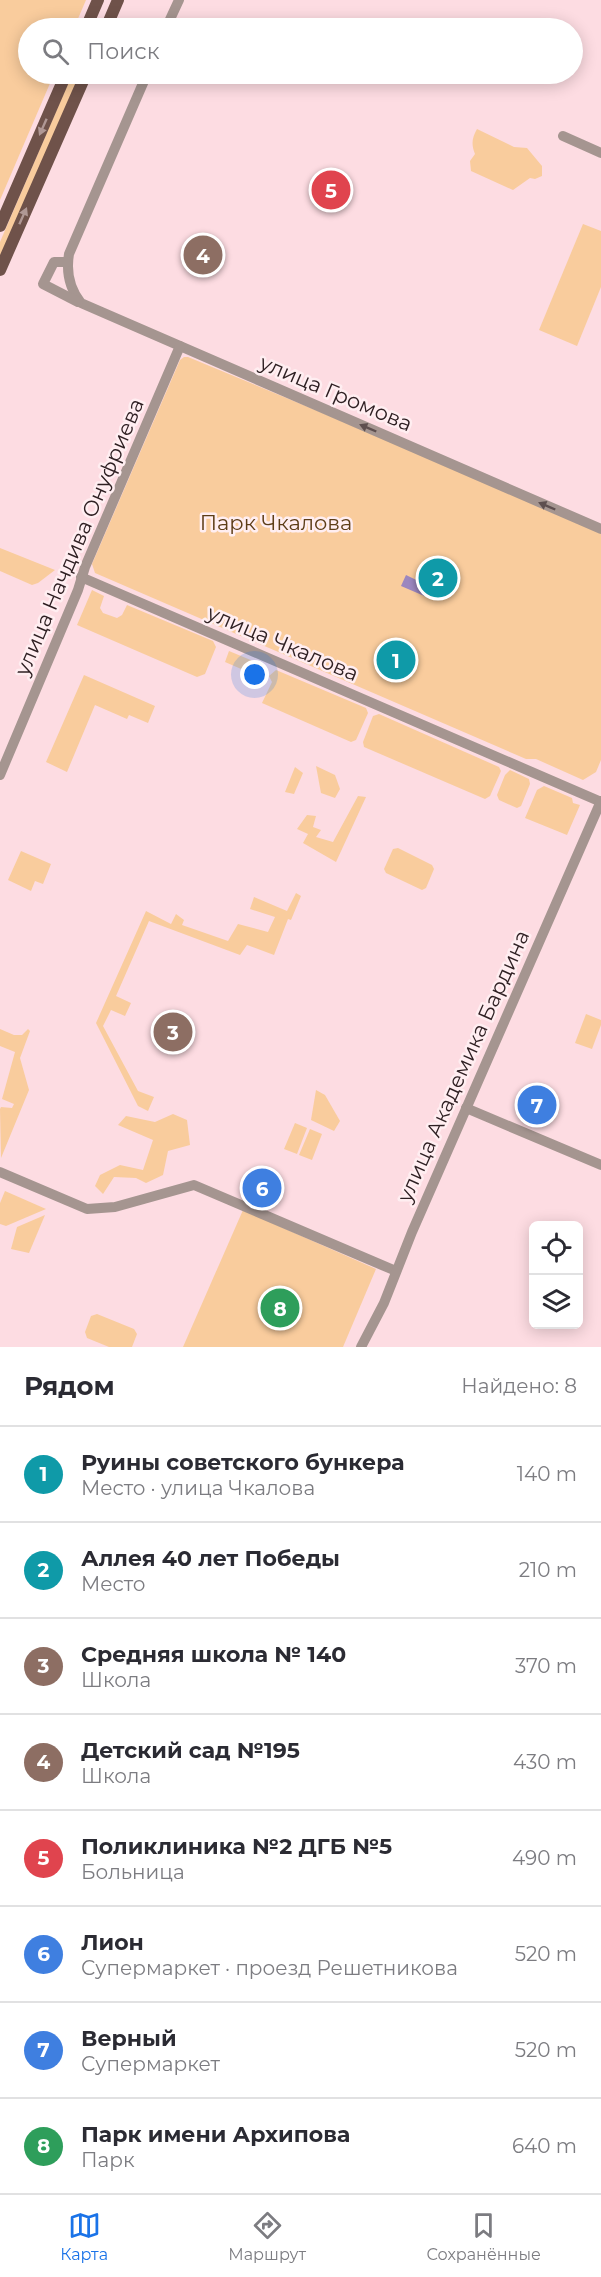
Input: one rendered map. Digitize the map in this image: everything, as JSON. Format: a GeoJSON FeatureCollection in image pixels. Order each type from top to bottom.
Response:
{"type":"FeatureCollection","features":[{"type":"Feature","properties":{"kind":"main road"},"geometry":{"type":"LineString","coordinates":[[90,18],[98,0]]}},
{"type":"Feature","properties":{"kind":"main road"},"geometry":{"type":"LineString","coordinates":[[110,18],[118,0]]}},
{"type":"Feature","properties":{"kind":"main road"},"geometry":{"type":"LineString","coordinates":[[0,226],[62,84]]}},
{"type":"Feature","properties":{"kind":"main road"},"geometry":{"type":"LineString","coordinates":[[0,270],[82,84]]}},
{"type":"Feature","properties":{"kind":"street"},"geometry":{"type":"LineString","coordinates":[[171,18],[179,0]]}},
{"type":"Feature","properties":{"kind":"street"},"geometry":{"type":"LineString","coordinates":[[81,303],[69,278],[69,254],[143,84]]}},
{"type":"Feature","properties":{"kind":"street"},"geometry":{"type":"LineString","coordinates":[[563,136],[601,153]]}},
{"type":"Feature","properties":{"kind":"street","name":"улица Громова"},"geometry":{"type":"LineString","coordinates":[[68,262],[54,262],[43,284],[81,303],[601,529]]}},
{"type":"Feature","properties":{"kind":"street","name":"улица Начдива Онуфриева"},"geometry":{"type":"LineString","coordinates":[[0,775],[78,590],[81,577],[180,346]]}},
{"type":"Feature","properties":{"kind":"street","name":"улица Чкалова"},"geometry":{"type":"LineString","coordinates":[[81,577],[601,802]]}},
{"type":"Feature","properties":{"kind":"street","name":"улица Академика Бардина"},"geometry":{"type":"LineString","coordinates":[[362,1347],[384,1303],[466,1107],[601,802]]}},
{"type":"Feature","properties":{"kind":"street"},"geometry":{"type":"LineString","coordinates":[[466,1107],[601,1165]]}},
{"type":"Feature","properties":{"kind":"street"},"geometry":{"type":"LineString","coordinates":[[0,1172],[87,1209],[115,1207],[194,1185],[396,1271]]}},
{"type":"Feature","properties":{"kind":"green space"},"geometry":{"type":"Polygon","coordinates":[[[0,0],[86,0],[78,18],[18,18],[18,84],[50,84],[0,200],[0,0]]]}},
{"type":"Feature","properties":{"kind":"green space"},"geometry":{"type":"Polygon","coordinates":[[[68,84],[76,84],[0,260],[0,242],[68,84]]]}},
{"type":"Feature","properties":{"kind":"green space"},"geometry":{"type":"Polygon","coordinates":[[[477,129],[514,147],[527,148],[542,166],[542,176],[535,179],[530,178],[513,190],[471,171],[470,161],[475,154],[473,141],[477,129]]]}},
{"type":"Feature","properties":{"kind":"green space"},"geometry":{"type":"Polygon","coordinates":[[[583,224],[601,231],[601,287],[577,346],[539,330],[583,224]]]}},
{"type":"Feature","properties":{"kind":"green space","name":"Парк Чкалова"},"geometry":{"type":"Polygon","coordinates":[[[184,357],[325,414],[601,533],[601,760],[596,772],[583,780],[536,759],[526,759],[95,573],[92,564],[180,360],[184,357]]]}},
{"type":"Feature","properties":{"kind":"green space"},"geometry":{"type":"Polygon","coordinates":[[[0,548],[55,570],[32,585],[0,571],[0,548]]]}},
{"type":"Feature","properties":{"kind":"green space"},"geometry":{"type":"Polygon","coordinates":[[[92,590],[104,596],[100,608],[103,613],[117,618],[122,615],[127,605],[213,641],[216,647],[205,674],[197,677],[77,625],[92,590]]]}},
{"type":"Feature","properties":{"kind":"green space"},"geometry":{"type":"Polygon","coordinates":[[[229,651],[260,664],[255,675],[225,662],[229,651]]]}},
{"type":"Feature","properties":{"kind":"green space"},"geometry":{"type":"Polygon","coordinates":[[[276,670],[366,708],[368,713],[356,740],[351,742],[262,703],[272,682],[269,676],[276,670]]]}},
{"type":"Feature","properties":{"kind":"green space"},"geometry":{"type":"Polygon","coordinates":[[[84,675],[155,706],[148,723],[129,715],[127,719],[95,705],[67,772],[46,762],[84,675]]]}},
{"type":"Feature","properties":{"kind":"green space"},"geometry":{"type":"Polygon","coordinates":[[[379,714],[499,767],[501,771],[490,796],[485,799],[364,747],[363,742],[373,716],[379,714]]]}},
{"type":"Feature","properties":{"kind":"green space"},"geometry":{"type":"Polygon","coordinates":[[[316,766],[335,775],[340,789],[335,798],[321,793],[316,766]]]}},
{"type":"Feature","properties":{"kind":"green space"},"geometry":{"type":"Polygon","coordinates":[[[295,767],[303,773],[294,794],[285,792],[295,767]]]}},
{"type":"Feature","properties":{"kind":"green space"},"geometry":{"type":"Polygon","coordinates":[[[510,770],[529,779],[530,784],[521,806],[517,808],[499,800],[497,795],[505,775],[510,770]]]}},
{"type":"Feature","properties":{"kind":"green space"},"geometry":{"type":"Polygon","coordinates":[[[544,786],[572,798],[573,803],[580,805],[567,835],[525,818],[537,790],[544,786]]]}},
{"type":"Feature","properties":{"kind":"green space"},"geometry":{"type":"Polygon","coordinates":[[[358,796],[366,797],[336,862],[303,843],[308,834],[297,829],[307,815],[316,816],[313,827],[321,830],[316,837],[333,842],[358,796]]]}},
{"type":"Feature","properties":{"kind":"green space"},"geometry":{"type":"Polygon","coordinates":[[[398,848],[432,865],[434,869],[426,888],[422,890],[386,873],[384,869],[393,849],[398,848]]]}},
{"type":"Feature","properties":{"kind":"green space"},"geometry":{"type":"Polygon","coordinates":[[[21,851],[51,864],[43,884],[35,881],[31,891],[8,880],[21,851]]]}},
{"type":"Feature","properties":{"kind":"green space"},"geometry":{"type":"Polygon","coordinates":[[[296,893],[301,896],[291,920],[288,919],[274,955],[247,945],[240,955],[149,921],[116,996],[131,1003],[125,1016],[111,1010],[103,1026],[138,1091],[154,1097],[148,1111],[138,1106],[96,1023],[146,911],[171,924],[176,914],[184,920],[182,925],[228,941],[238,924],[268,932],[275,917],[250,909],[254,897],[287,911],[296,893]]]}},
{"type":"Feature","properties":{"kind":"green space"},"geometry":{"type":"Polygon","coordinates":[[[586,1014],[601,1020],[592,1049],[575,1043],[586,1014]]]}},
{"type":"Feature","properties":{"kind":"green space"},"geometry":{"type":"Polygon","coordinates":[[[0,1029],[14,1035],[22,1035],[28,1029],[30,1031],[20,1058],[29,1090],[1,1158],[0,1109],[1,1107],[12,1108],[14,1104],[2,1099],[15,1052],[0,1046],[0,1029]]]}},
{"type":"Feature","properties":{"kind":"green space"},"geometry":{"type":"Polygon","coordinates":[[[316,1090],[325,1095],[340,1121],[334,1131],[311,1120],[316,1090]]]}},
{"type":"Feature","properties":{"kind":"green space"},"geometry":{"type":"Polygon","coordinates":[[[173,1114],[187,1120],[190,1145],[168,1151],[163,1175],[146,1183],[136,1178],[114,1177],[103,1194],[95,1186],[100,1175],[120,1165],[143,1170],[153,1140],[118,1125],[126,1116],[155,1122],[173,1114]]]}},
{"type":"Feature","properties":{"kind":"green space"},"geometry":{"type":"Polygon","coordinates":[[[295,1123],[307,1128],[297,1154],[284,1149],[295,1123]]]}},
{"type":"Feature","properties":{"kind":"green space"},"geometry":{"type":"Polygon","coordinates":[[[310,1129],[322,1134],[312,1160],[299,1155],[310,1129]]]}},
{"type":"Feature","properties":{"kind":"green space"},"geometry":{"type":"Polygon","coordinates":[[[5,1191],[46,1209],[6,1226],[0,1224],[0,1203],[5,1191]]]}},
{"type":"Feature","properties":{"kind":"green space"},"geometry":{"type":"Polygon","coordinates":[[[243,1210],[376,1269],[343,1347],[183,1347],[243,1210]]]}},
{"type":"Feature","properties":{"kind":"green space"},"geometry":{"type":"Polygon","coordinates":[[[45,1215],[29,1253],[11,1249],[17,1227],[45,1215]]]}},
{"type":"Feature","properties":{"kind":"green space"},"geometry":{"type":"Polygon","coordinates":[[[97,1314],[134,1329],[137,1334],[132,1347],[109,1347],[87,1338],[85,1332],[91,1316],[97,1314]]]}},
{"type":"Feature","properties":{"kind":"shaded area"},"geometry":{"type":"Polygon","coordinates":[[[406,575],[433,588],[429,598],[401,586],[406,575]]]}},
{"type":"Feature","properties":{"kind":"place","name":"Поликлиника №2 ДГБ №5"},"geometry":{"type":"Point","coordinates":[331,190]}},
{"type":"Feature","properties":{"kind":"place","name":"Детский сад №195"},"geometry":{"type":"Point","coordinates":[203,255]}},
{"type":"Feature","properties":{"kind":"place","name":"Аллея 40 лет Победы"},"geometry":{"type":"Point","coordinates":[438,578]}},
{"type":"Feature","properties":{"kind":"place","name":"Руины советского бункера"},"geometry":{"type":"Point","coordinates":[396,660]}},
{"type":"Feature","properties":{"kind":"place","name":"Средняя школа № 140"},"geometry":{"type":"Point","coordinates":[173,1032]}},
{"type":"Feature","properties":{"kind":"place","name":"Верный"},"geometry":{"type":"Point","coordinates":[537,1105]}},
{"type":"Feature","properties":{"kind":"place","name":"Лион"},"geometry":{"type":"Point","coordinates":[262,1188]}},
{"type":"Feature","properties":{"kind":"place","name":"Парк имени Архипова"},"geometry":{"type":"Point","coordinates":[280,1308]}}]}
